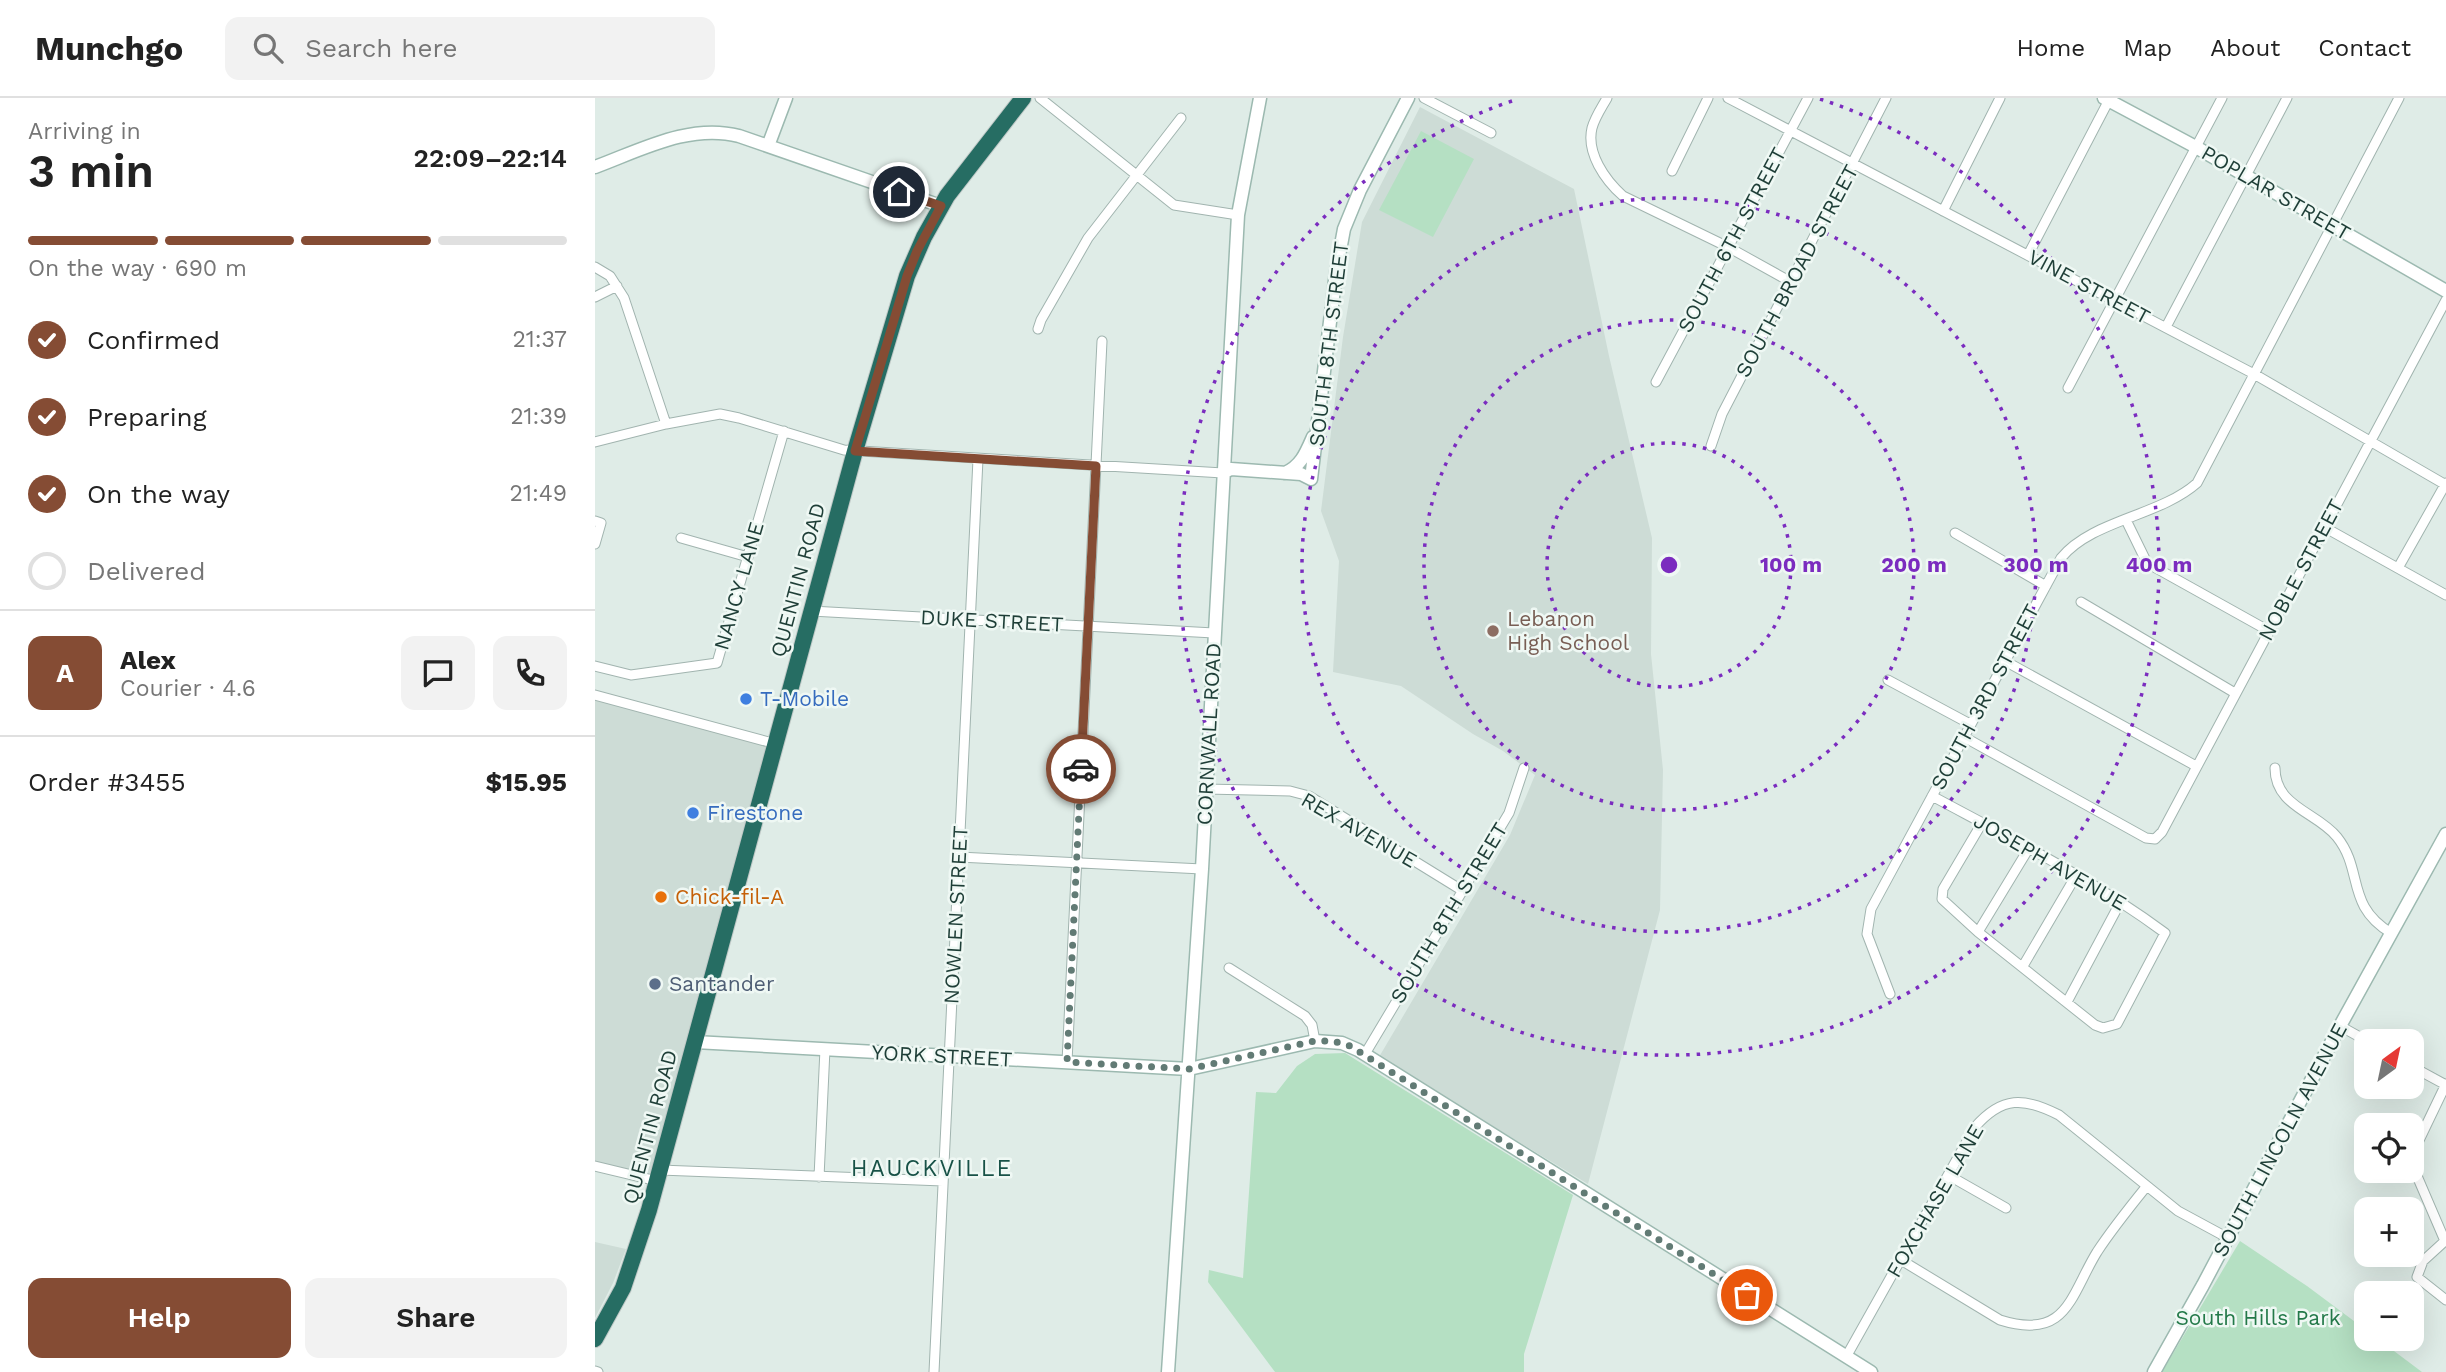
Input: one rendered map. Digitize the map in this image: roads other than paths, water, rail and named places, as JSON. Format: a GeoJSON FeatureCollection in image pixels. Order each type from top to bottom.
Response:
{"type":"FeatureCollection","features":[{"type":"Feature","properties":{"kind":"highway","name":"QUENTIN ROAD"},"geometry":{"type":"LineString","coordinates":[[595,1339],[629,1270],[659,1175],[855,451],[907,276],[917,251],[954,186],[1023,98]]}},
{"type":"Feature","properties":{"kind":"main road"},"geometry":{"type":"LineString","coordinates":[[768,146],[786,98]]}},
{"type":"Feature","properties":{"kind":"main road","name":"CORNWALL ROAD"},"geometry":{"type":"LineString","coordinates":[[1168,1372],[1202,869],[1238,215],[1259,98]]}},
{"type":"Feature","properties":{"kind":"main road","name":"SOUTH 8TH STREET"},"geometry":{"type":"LineString","coordinates":[[1311,479],[1337,264],[1344,229],[1360,190],[1408,98]]}},
{"type":"Feature","properties":{"kind":"main road","name":"POPLAR STREET"},"geometry":{"type":"LineString","coordinates":[[2107,99],[2245,175],[2446,292]]}},
{"type":"Feature","properties":{"kind":"main road"},"geometry":{"type":"LineString","coordinates":[[595,167],[678,137],[702,132],[728,133],[941,206]]}},
{"type":"Feature","properties":{"kind":"main road"},"geometry":{"type":"LineString","coordinates":[[1285,473],[1302,461],[1318,428]]}},
{"type":"Feature","properties":{"kind":"main road"},"geometry":{"type":"LineString","coordinates":[[1223,473],[1231,469],[1301,474],[1311,479]]}},
{"type":"Feature","properties":{"kind":"main road"},"geometry":{"type":"LineString","coordinates":[[1223,473],[1230,477],[1301,482],[1311,479]]}},
{"type":"Feature","properties":{"kind":"main road","name":"SOUTH LINCOLN AVENUE"},"geometry":{"type":"LineString","coordinates":[[2154,1372],[2446,834]]}},
{"type":"Feature","properties":{"kind":"main road"},"geometry":{"type":"LineString","coordinates":[[1315,1041],[1342,1043],[1366,1054],[1871,1372]]}},
{"type":"Feature","properties":{"kind":"main road","name":"YORK STREET"},"geometry":{"type":"LineString","coordinates":[[695,1042],[1189,1069],[1315,1041]]}},
{"type":"Feature","properties":{"kind":"street"},"geometry":{"type":"LineString","coordinates":[[1040,98],[1174,205],[1238,215]]}},
{"type":"Feature","properties":{"kind":"street"},"geometry":{"type":"LineString","coordinates":[[1424,98],[1491,133]]}},
{"type":"Feature","properties":{"kind":"street"},"geometry":{"type":"LineString","coordinates":[[1607,98],[1591,132],[1598,165],[1610,185],[1623,196],[1728,247],[1791,282]]}},
{"type":"Feature","properties":{"kind":"street"},"geometry":{"type":"LineString","coordinates":[[1672,171],[1708,98]]}},
{"type":"Feature","properties":{"kind":"street","name":"VINE STREET"},"geometry":{"type":"LineString","coordinates":[[1728,98],[2254,374],[2446,484]]}},
{"type":"Feature","properties":{"kind":"street","name":"SOUTH 6TH STREET"},"geometry":{"type":"LineString","coordinates":[[1656,382],[1808,98]]}},
{"type":"Feature","properties":{"kind":"street","name":"SOUTH BROAD STREET"},"geometry":{"type":"LineString","coordinates":[[1711,446],[1722,414],[1886,98]]}},
{"type":"Feature","properties":{"kind":"street"},"geometry":{"type":"LineString","coordinates":[[1943,211],[2000,98]]}},
{"type":"Feature","properties":{"kind":"street"},"geometry":{"type":"LineString","coordinates":[[2068,388],[2194,146],[2222,98]]}},
{"type":"Feature","properties":{"kind":"street"},"geometry":{"type":"LineString","coordinates":[[2166,327],[2287,98]]}},
{"type":"Feature","properties":{"kind":"street","name":"SOUTH 3RD STREET"},"geometry":{"type":"LineString","coordinates":[[1890,994],[1867,934],[1868,917],[2061,558],[2069,548],[2182,495],[2197,483],[2399,98]]}},
{"type":"Feature","properties":{"kind":"street"},"geometry":{"type":"LineString","coordinates":[[2028,255],[2107,99]]}},
{"type":"Feature","properties":{"kind":"street"},"geometry":{"type":"LineString","coordinates":[[1038,329],[1088,237],[1181,118]]}},
{"type":"Feature","properties":{"kind":"street"},"geometry":{"type":"LineString","coordinates":[[595,267],[610,276],[629,310],[666,424]]}},
{"type":"Feature","properties":{"kind":"street"},"geometry":{"type":"LineString","coordinates":[[595,297],[617,286]]}},
{"type":"Feature","properties":{"kind":"street","name":"NOBLE STREET"},"geometry":{"type":"LineString","coordinates":[[1964,737],[2145,838],[2154,839],[2162,832],[2446,300]]}},
{"type":"Feature","properties":{"kind":"street"},"geometry":{"type":"LineString","coordinates":[[1067,1062],[1102,341]]}},
{"type":"Feature","properties":{"kind":"street"},"geometry":{"type":"LineString","coordinates":[[595,442],[720,414],[844,450],[1223,473]]}},
{"type":"Feature","properties":{"kind":"street","name":"NANCY LANE"},"geometry":{"type":"LineString","coordinates":[[595,666],[631,675],[717,663],[784,431]]}},
{"type":"Feature","properties":{"kind":"street","name":"NOWLEN STREET"},"geometry":{"type":"LineString","coordinates":[[934,1372],[978,458]]}},
{"type":"Feature","properties":{"kind":"street"},"geometry":{"type":"LineString","coordinates":[[2398,568],[2446,484]]}},
{"type":"Feature","properties":{"kind":"street"},"geometry":{"type":"LineString","coordinates":[[2126,520],[2147,564],[2269,631]]}},
{"type":"Feature","properties":{"kind":"street"},"geometry":{"type":"LineString","coordinates":[[595,521],[601,523],[595,544]]}},
{"type":"Feature","properties":{"kind":"street"},"geometry":{"type":"LineString","coordinates":[[2324,527],[2446,595]]}},
{"type":"Feature","properties":{"kind":"street"},"geometry":{"type":"LineString","coordinates":[[1955,533],[2046,586]]}},
{"type":"Feature","properties":{"kind":"street"},"geometry":{"type":"LineString","coordinates":[[681,538],[748,557]]}},
{"type":"Feature","properties":{"kind":"street"},"geometry":{"type":"LineString","coordinates":[[2081,602],[2235,693]]}},
{"type":"Feature","properties":{"kind":"street","name":"DUKE STREET"},"geometry":{"type":"LineString","coordinates":[[811,611],[1214,633]]}},
{"type":"Feature","properties":{"kind":"street"},"geometry":{"type":"LineString","coordinates":[[2005,661],[2196,766]]}},
{"type":"Feature","properties":{"kind":"street"},"geometry":{"type":"LineString","coordinates":[[1888,680],[1971,724]]}},
{"type":"Feature","properties":{"kind":"street"},"geometry":{"type":"LineString","coordinates":[[595,695],[776,744]]}},
{"type":"Feature","properties":{"kind":"street","name":"SOUTH 8TH STREET"},"geometry":{"type":"LineString","coordinates":[[1366,1054],[1509,813],[1524,768]]}},
{"type":"Feature","properties":{"kind":"street"},"geometry":{"type":"LineString","coordinates":[[2275,768],[2279,789],[2339,840],[2347,856],[2363,907],[2372,919],[2391,933]]}},
{"type":"Feature","properties":{"kind":"street","name":"REX AVENUE"},"geometry":{"type":"LineString","coordinates":[[1206,789],[1290,791],[1309,796],[1462,891]]}},
{"type":"Feature","properties":{"kind":"street","name":"JOSEPH AVENUE"},"geometry":{"type":"LineString","coordinates":[[1932,796],[2077,874],[2165,933],[2117,1024],[2103,1028],[2095,1025],[2067,1002]]}},
{"type":"Feature","properties":{"kind":"street"},"geometry":{"type":"LineString","coordinates":[[1982,823],[1943,889],[1942,899],[1978,932],[2067,1002],[2121,901]]}},
{"type":"Feature","properties":{"kind":"street"},"geometry":{"type":"LineString","coordinates":[[1978,932],[2029,848]]}},
{"type":"Feature","properties":{"kind":"street"},"geometry":{"type":"LineString","coordinates":[[959,857],[1202,869]]}},
{"type":"Feature","properties":{"kind":"street"},"geometry":{"type":"LineString","coordinates":[[2023,966],[2077,874]]}},
{"type":"Feature","properties":{"kind":"street"},"geometry":{"type":"LineString","coordinates":[[1229,968],[1305,1016],[1309,1020],[1315,1041]]}},
{"type":"Feature","properties":{"kind":"street"},"geometry":{"type":"LineString","coordinates":[[2340,1026],[2354,1034]]}},
{"type":"Feature","properties":{"kind":"street"},"geometry":{"type":"LineString","coordinates":[[819,1177],[825,1049]]}},
{"type":"Feature","properties":{"kind":"street"},"geometry":{"type":"LineString","coordinates":[[2424,1073],[2446,1085],[2424,1132]]}},
{"type":"Feature","properties":{"kind":"street","name":"FOXCHASE LANE"},"geometry":{"type":"LineString","coordinates":[[1846,1357],[1975,1127],[1989,1111],[2014,1102],[2038,1104],[2059,1115],[2178,1211],[2228,1238]]}},
{"type":"Feature","properties":{"kind":"street"},"geometry":{"type":"LineString","coordinates":[[595,1166],[659,1175],[943,1181]]}},
{"type":"Feature","properties":{"kind":"street"},"geometry":{"type":"LineString","coordinates":[[1948,1175],[2005,1208]]}},
{"type":"Feature","properties":{"kind":"street"},"geometry":{"type":"LineString","coordinates":[[2421,1183],[2445,1241],[2423,1261],[2417,1277],[2446,1300]]}},
{"type":"Feature","properties":{"kind":"street"},"geometry":{"type":"LineString","coordinates":[[1901,1260],[2000,1320],[2018,1325],[2038,1325],[2057,1317],[2072,1302],[2096,1255],[2146,1187]]}},
{"type":"Feature","properties":{"kind":"place","name":"Lebanon High School"},"geometry":{"type":"Point","coordinates":[1493,631]}},
{"type":"Feature","properties":{"kind":"place","name":"T-Mobile"},"geometry":{"type":"Point","coordinates":[746,699]}},
{"type":"Feature","properties":{"kind":"place","name":"Firestone"},"geometry":{"type":"Point","coordinates":[693,813]}},
{"type":"Feature","properties":{"kind":"place","name":"Chick-fil-A"},"geometry":{"type":"Point","coordinates":[661,897]}},
{"type":"Feature","properties":{"kind":"place","name":"Santander"},"geometry":{"type":"Point","coordinates":[655,984]}},
{"type":"Feature","properties":{"kind":"district","name":"HAUCKVILLE"},"geometry":{"type":"Point","coordinates":[932,1168]}},
{"type":"Feature","properties":{"kind":"park label","name":"South Hills Park"},"geometry":{"type":"Point","coordinates":[2258,1318]}}]}
